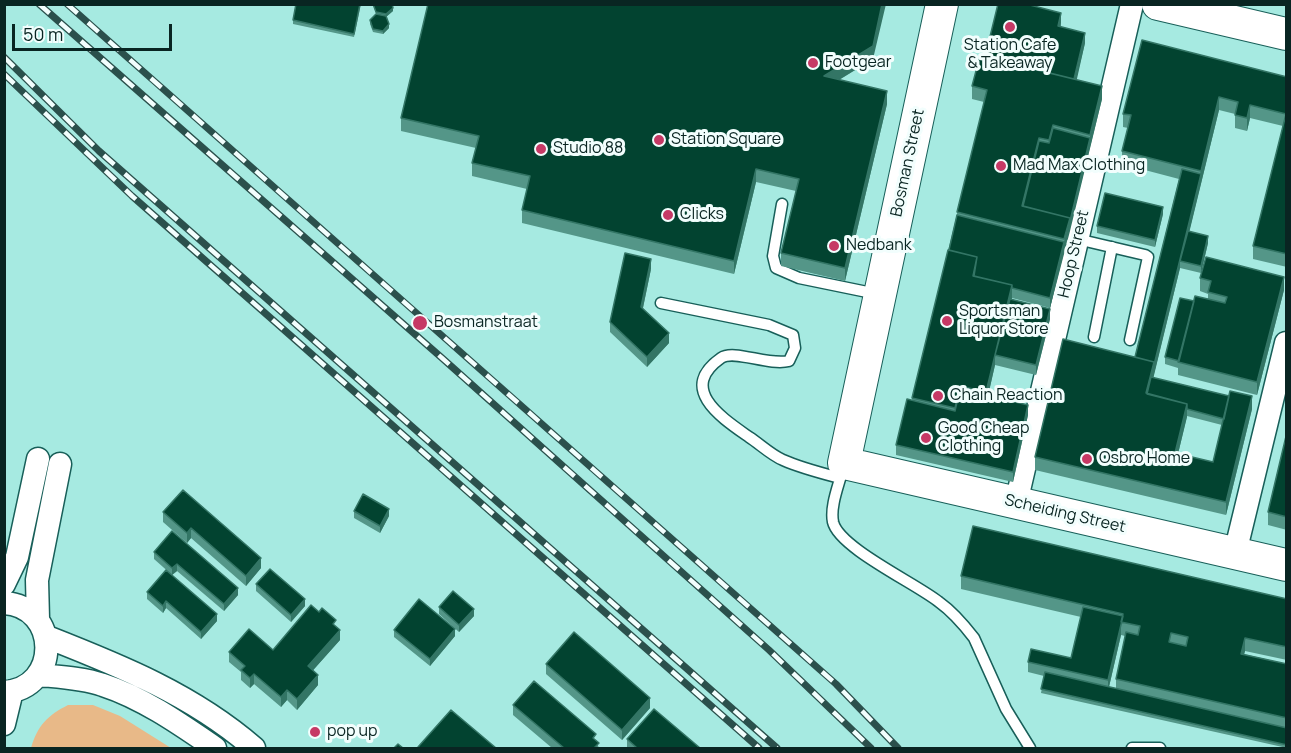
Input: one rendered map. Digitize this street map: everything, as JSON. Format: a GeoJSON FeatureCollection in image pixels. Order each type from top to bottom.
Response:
{"type":"FeatureCollection","features":[{"type":"Feature","properties":{"kind":"main road","name":"Bosman Street"},"geometry":{"type":"LineString","coordinates":[[842,471],[942,4]]}},
{"type":"Feature","properties":{"kind":"main road"},"geometry":{"type":"LineString","coordinates":[[1158,4],[1287,34]]}},
{"type":"Feature","properties":{"kind":"main road","name":"Scheiding Street"},"geometry":{"type":"LineString","coordinates":[[842,471],[1016,502],[1287,565]]}},
{"type":"Feature","properties":{"kind":"street","name":"Hoop Street"},"geometry":{"type":"LineString","coordinates":[[1016,502],[1132,4]]}},
{"type":"Feature","properties":{"kind":"street"},"geometry":{"type":"LineString","coordinates":[[1235,553],[1287,343]]}},
{"type":"Feature","properties":{"kind":"street"},"geometry":{"type":"LineString","coordinates":[[4,584],[17,557],[38,459]]}},
{"type":"Feature","properties":{"kind":"street"},"geometry":{"type":"LineString","coordinates":[[4,724],[8,692],[27,686],[39,675],[47,657],[37,580],[60,464]]}},
{"type":"Feature","properties":{"kind":"street"},"geometry":{"type":"LineString","coordinates":[[4,603],[21,606],[42,628],[162,685],[223,722],[254,748]]}},
{"type":"Feature","properties":{"kind":"street"},"geometry":{"type":"LineString","coordinates":[[39,675],[77,679],[112,688],[178,723],[215,748]]}},
{"type":"Feature","properties":{"kind":"lane"},"geometry":{"type":"LineString","coordinates":[[782,204],[773,256],[776,268],[799,278],[880,294]]}},
{"type":"Feature","properties":{"kind":"lane"},"geometry":{"type":"LineString","coordinates":[[1077,239],[1148,257],[1130,340]]}},
{"type":"Feature","properties":{"kind":"lane"},"geometry":{"type":"LineString","coordinates":[[1094,337],[1112,247]]}},
{"type":"Feature","properties":{"kind":"lane"},"geometry":{"type":"LineString","coordinates":[[661,303],[769,325],[793,335],[795,348],[789,361],[762,362],[730,355],[722,358],[708,372],[702,380],[702,389],[716,414],[780,459],[842,471],[833,511],[833,523],[839,532],[876,562],[939,602],[967,628],[974,638],[1006,709],[1030,748]]}},
{"type":"Feature","properties":{"kind":"lane"},"geometry":{"type":"LineString","coordinates":[[1132,748],[1160,748]]}},
{"type":"Feature","properties":{"kind":"shaded area"},"geometry":{"type":"Polygon","coordinates":[[[68,705],[93,705],[120,716],[171,748],[31,748],[36,733],[44,722],[68,705]]]}},
{"type":"Feature","properties":{"kind":"building"},"geometry":{"type":"Polygon","coordinates":[[[296,4],[360,4],[354,34],[293,20],[296,4]]]}},
{"type":"Feature","properties":{"kind":"building"},"geometry":{"type":"Polygon","coordinates":[[[373,4],[392,4],[393,8],[386,14],[376,12],[373,4]]]}},
{"type":"Feature","properties":{"kind":"building","name":"Station Square"},"geometry":{"type":"Polygon","coordinates":[[[428,4],[882,4],[873,46],[824,76],[887,91],[845,268],[781,253],[799,179],[756,169],[734,261],[522,210],[530,176],[472,163],[479,136],[401,118],[428,4]]]}},
{"type":"Feature","properties":{"kind":"building"},"geometry":{"type":"Polygon","coordinates":[[[998,4],[1026,4],[1061,13],[1058,26],[1085,33],[1074,79],[985,57],[998,4]]]}},
{"type":"Feature","properties":{"kind":"building"},"geometry":{"type":"Polygon","coordinates":[[[376,14],[386,16],[389,24],[383,31],[373,29],[370,20],[376,14]]]}},
{"type":"Feature","properties":{"kind":"building"},"geometry":{"type":"Polygon","coordinates":[[[1142,40],[1287,77],[1287,254],[1253,246],[1286,114],[1250,105],[1247,118],[1235,115],[1238,102],[1219,97],[1201,171],[1122,151],[1131,115],[1123,114],[1142,40]]]}},
{"type":"Feature","properties":{"kind":"building"},"geometry":{"type":"Polygon","coordinates":[[[980,56],[1102,86],[1090,135],[1053,125],[1049,140],[1039,138],[1022,206],[1070,218],[1064,239],[957,212],[987,90],[972,86],[980,56]]]}},
{"type":"Feature","properties":{"kind":"building"},"geometry":{"type":"Polygon","coordinates":[[[1053,128],[1090,138],[1070,221],[1070,218],[1023,206],[1039,141],[1049,143],[1053,128]]]}},
{"type":"Feature","properties":{"kind":"building"},"geometry":{"type":"Polygon","coordinates":[[[1182,169],[1201,174],[1154,365],[1154,362],[1135,357],[1182,169]]]}},
{"type":"Feature","properties":{"kind":"building"},"geometry":{"type":"Polygon","coordinates":[[[1105,193],[1163,207],[1155,240],[1097,226],[1105,193]]]}},
{"type":"Feature","properties":{"kind":"building"},"geometry":{"type":"Polygon","coordinates":[[[957,215],[1064,242],[1050,298],[1012,288],[1012,285],[974,276],[977,257],[949,250],[957,215]]]}},
{"type":"Feature","properties":{"kind":"building"},"geometry":{"type":"Polygon","coordinates":[[[1188,231],[1208,236],[1201,266],[1180,261],[1188,231]]]}},
{"type":"Feature","properties":{"kind":"building"},"geometry":{"type":"Polygon","coordinates":[[[948,250],[977,257],[973,276],[1012,285],[986,392],[960,386],[955,408],[912,398],[948,250]]]}},
{"type":"Feature","properties":{"kind":"building"},"geometry":{"type":"Polygon","coordinates":[[[625,253],[651,259],[641,307],[669,333],[647,357],[610,322],[625,253]]]}},
{"type":"Feature","properties":{"kind":"building"},"geometry":{"type":"Polygon","coordinates":[[[1206,257],[1284,277],[1257,382],[1178,362],[1195,296],[1225,303],[1227,297],[1208,292],[1211,281],[1200,278],[1206,257]]]}},
{"type":"Feature","properties":{"kind":"building"},"geometry":{"type":"Polygon","coordinates":[[[1180,298],[1194,301],[1179,361],[1165,357],[1180,298]]]}},
{"type":"Feature","properties":{"kind":"building"},"geometry":{"type":"Polygon","coordinates":[[[1010,299],[1050,309],[1036,365],[995,355],[1010,299]]]}},
{"type":"Feature","properties":{"kind":"building"},"geometry":{"type":"Polygon","coordinates":[[[1063,339],[1154,362],[1146,393],[1187,404],[1175,453],[1213,462],[1230,391],[1252,396],[1226,502],[1035,457],[1063,339]]]}},
{"type":"Feature","properties":{"kind":"building"},"geometry":{"type":"Polygon","coordinates":[[[1151,377],[1229,396],[1224,419],[1187,409],[1187,404],[1147,394],[1151,377]]]}},
{"type":"Feature","properties":{"kind":"building"},"geometry":{"type":"Polygon","coordinates":[[[960,389],[1028,405],[1013,472],[896,445],[907,399],[955,411],[960,389]]]}},
{"type":"Feature","properties":{"kind":"building"},"geometry":{"type":"Polygon","coordinates":[[[1287,432],[1287,517],[1268,512],[1287,432]]]}},
{"type":"Feature","properties":{"kind":"building"},"geometry":{"type":"Polygon","coordinates":[[[183,490],[261,558],[246,576],[191,528],[187,533],[163,512],[183,490]]]}},
{"type":"Feature","properties":{"kind":"building"},"geometry":{"type":"Polygon","coordinates":[[[363,494],[389,509],[380,526],[354,511],[363,494]]]}},
{"type":"Feature","properties":{"kind":"building"},"geometry":{"type":"Polygon","coordinates":[[[973,526],[1287,599],[1287,647],[1245,638],[1241,654],[1287,664],[1287,718],[1116,679],[1126,632],[1138,635],[1140,626],[1121,622],[1123,614],[961,576],[973,526]],[[1171,633],[1169,642],[1186,646],[1188,637],[1171,633]]]}},
{"type":"Feature","properties":{"kind":"building"},"geometry":{"type":"Polygon","coordinates":[[[172,531],[238,588],[224,604],[177,564],[172,568],[154,552],[172,531]]]}},
{"type":"Feature","properties":{"kind":"building"},"geometry":{"type":"Polygon","coordinates":[[[270,569],[305,599],[291,615],[256,584],[270,569]]]}},
{"type":"Feature","properties":{"kind":"building"},"geometry":{"type":"Polygon","coordinates":[[[166,570],[217,614],[201,632],[166,601],[163,606],[147,592],[166,570]]]}},
{"type":"Feature","properties":{"kind":"building"},"geometry":{"type":"Polygon","coordinates":[[[453,591],[474,609],[459,625],[439,607],[453,591]]]}},
{"type":"Feature","properties":{"kind":"building"},"geometry":{"type":"Polygon","coordinates":[[[419,599],[455,629],[430,659],[394,630],[419,599]]]}},
{"type":"Feature","properties":{"kind":"building"},"geometry":{"type":"Polygon","coordinates":[[[311,605],[319,612],[322,608],[336,620],[333,624],[340,630],[308,666],[318,675],[297,699],[287,690],[281,697],[254,674],[250,678],[241,670],[245,666],[229,652],[249,629],[273,650],[311,605]]]}},
{"type":"Feature","properties":{"kind":"building"},"geometry":{"type":"Polygon","coordinates":[[[1083,607],[1123,616],[1108,680],[1028,662],[1031,649],[1071,658],[1083,607]]]}},
{"type":"Feature","properties":{"kind":"building"},"geometry":{"type":"Polygon","coordinates":[[[574,632],[650,698],[622,730],[546,664],[574,632]]]}},
{"type":"Feature","properties":{"kind":"building"},"geometry":{"type":"Polygon","coordinates":[[[1045,672],[1287,728],[1287,745],[1041,689],[1045,672]]]}},
{"type":"Feature","properties":{"kind":"building"},"geometry":{"type":"Polygon","coordinates":[[[534,681],[596,734],[593,738],[599,743],[594,748],[564,748],[513,705],[534,681]]]}},
{"type":"Feature","properties":{"kind":"building"},"geometry":{"type":"Polygon","coordinates":[[[654,709],[700,748],[637,748],[627,739],[654,709]]]}},
{"type":"Feature","properties":{"kind":"building"},"geometry":{"type":"Polygon","coordinates":[[[451,710],[496,748],[418,747],[451,710]]]}},
{"type":"Feature","properties":{"kind":"railway"},"geometry":{"type":"LineString","coordinates":[[39,4],[442,358],[769,650],[871,748]]}},
{"type":"Feature","properties":{"kind":"railway"},"geometry":{"type":"LineString","coordinates":[[67,4],[836,684],[898,748]]}},
{"type":"Feature","properties":{"kind":"railway"},"geometry":{"type":"LineString","coordinates":[[4,57],[99,151],[777,748]]}},
{"type":"Feature","properties":{"kind":"railway"},"geometry":{"type":"LineString","coordinates":[[4,74],[132,196],[759,748]]}},
{"type":"Feature","properties":{"kind":"place","name":"Station Cafe & Takeaway"},"geometry":{"type":"Point","coordinates":[1010,27]}},
{"type":"Feature","properties":{"kind":"place","name":"Footgear"},"geometry":{"type":"Point","coordinates":[813,63]}},
{"type":"Feature","properties":{"kind":"place","name":"Station Square"},"geometry":{"type":"Point","coordinates":[659,140]}},
{"type":"Feature","properties":{"kind":"place","name":"Studio 88"},"geometry":{"type":"Point","coordinates":[541,149]}},
{"type":"Feature","properties":{"kind":"place","name":"Mad Max Clothing"},"geometry":{"type":"Point","coordinates":[1001,166]}},
{"type":"Feature","properties":{"kind":"place","name":"Clicks"},"geometry":{"type":"Point","coordinates":[668,215]}},
{"type":"Feature","properties":{"kind":"place","name":"Nedbank"},"geometry":{"type":"Point","coordinates":[834,246]}},
{"type":"Feature","properties":{"kind":"place","name":"Sportsman Liquor Store"},"geometry":{"type":"Point","coordinates":[947,321]}},
{"type":"Feature","properties":{"kind":"place","name":"Bosmanstraat"},"geometry":{"type":"Point","coordinates":[420,323]}},
{"type":"Feature","properties":{"kind":"place","name":"Chain Reaction"},"geometry":{"type":"Point","coordinates":[938,396]}},
{"type":"Feature","properties":{"kind":"place","name":"Good Cheap Clothing"},"geometry":{"type":"Point","coordinates":[926,438]}},
{"type":"Feature","properties":{"kind":"place","name":"Osbro Home"},"geometry":{"type":"Point","coordinates":[1087,459]}},
{"type":"Feature","properties":{"kind":"place","name":"pop up"},"geometry":{"type":"Point","coordinates":[315,732]}}]}
